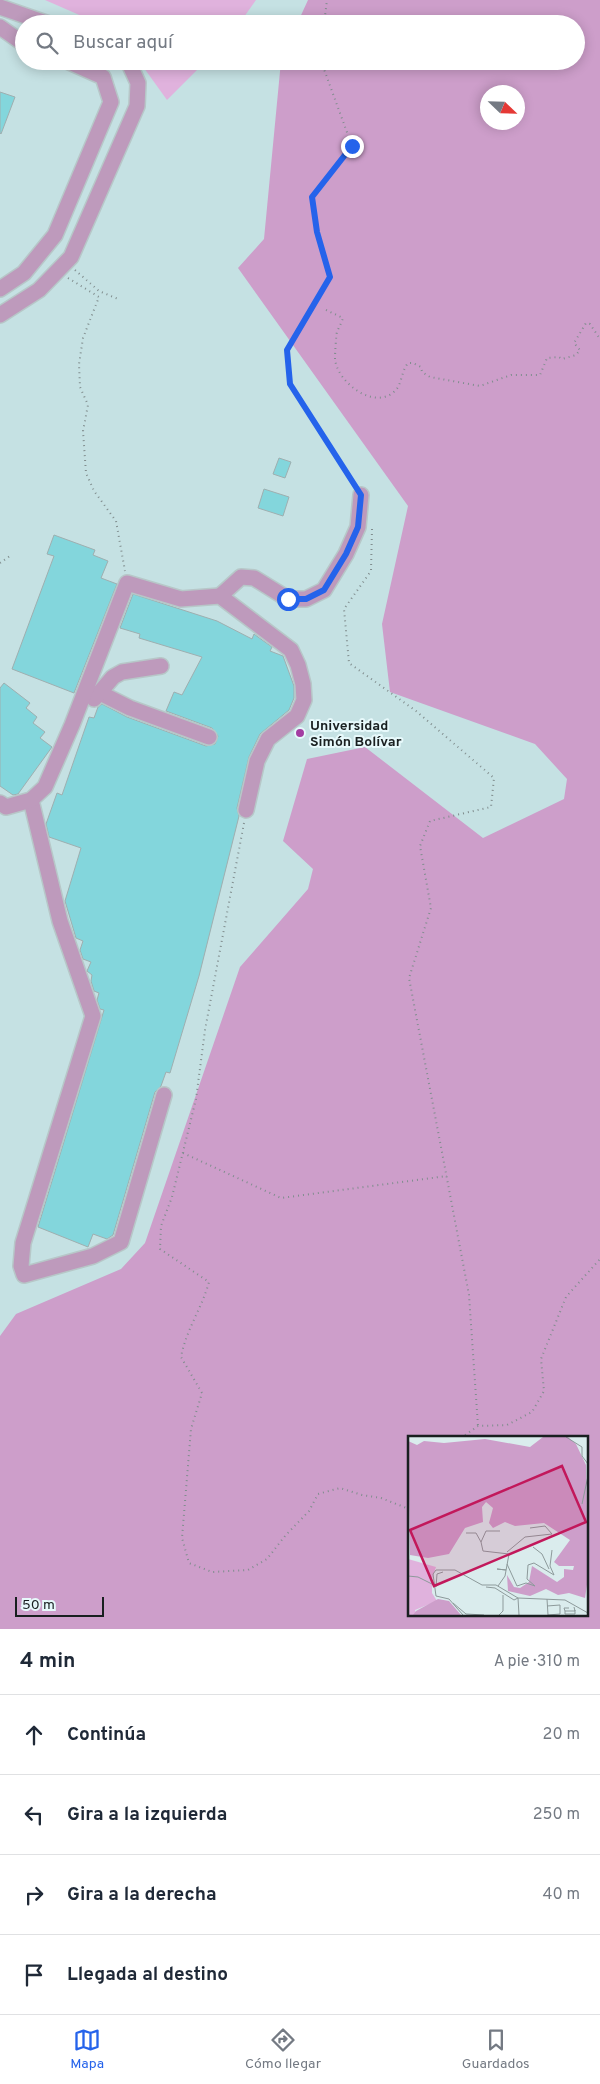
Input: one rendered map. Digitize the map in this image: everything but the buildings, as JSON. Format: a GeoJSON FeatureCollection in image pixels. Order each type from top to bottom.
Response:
{"type":"FeatureCollection","features":[{"type":"Feature","properties":{"kind":"lane"},"geometry":{"type":"LineString","coordinates":[[8,6],[28,15]]}},
{"type":"Feature","properties":{"kind":"lane"},"geometry":{"type":"LineString","coordinates":[[0,28],[15,38]]}},
{"type":"Feature","properties":{"kind":"lane"},"geometry":{"type":"LineString","coordinates":[[0,288],[24,272],[55,236],[111,102],[103,77],[87,70]]}},
{"type":"Feature","properties":{"kind":"lane"},"geometry":{"type":"LineString","coordinates":[[0,314],[39,290],[63,265],[137,106],[138,83],[132,70]]}},
{"type":"Feature","properties":{"kind":"lane"},"geometry":{"type":"LineString","coordinates":[[0,803],[6,807],[31,800],[44,787],[72,725],[127,583],[181,599],[220,596],[241,577],[254,578],[288,599],[306,599],[324,590],[346,554],[358,527],[361,495]]}},
{"type":"Feature","properties":{"kind":"lane"},"geometry":{"type":"LineString","coordinates":[[220,596],[291,650],[303,684],[304,700],[297,716],[268,739],[257,761],[246,810]]}},
{"type":"Feature","properties":{"kind":"lane"},"geometry":{"type":"LineString","coordinates":[[72,725],[112,678],[122,672],[161,666]]}},
{"type":"Feature","properties":{"kind":"lane"},"geometry":{"type":"LineString","coordinates":[[100,693],[130,708],[209,738]]}},
{"type":"Feature","properties":{"kind":"lane"},"geometry":{"type":"LineString","coordinates":[[31,800],[60,921],[93,1016],[23,1243],[21,1266],[24,1275],[93,1256],[121,1242],[164,1095]]}},
{"type":"Feature","properties":{"kind":"path"},"geometry":{"type":"LineString","coordinates":[[325,15],[327,0]]}},
{"type":"Feature","properties":{"kind":"path"},"geometry":{"type":"LineString","coordinates":[[324,70],[352,146],[312,197],[317,232],[330,277],[287,350],[290,384],[361,495]]}},
{"type":"Feature","properties":{"kind":"path"},"geometry":{"type":"LineString","coordinates":[[63,265],[99,291],[118,298]]}},
{"type":"Feature","properties":{"kind":"path"},"geometry":{"type":"LineString","coordinates":[[63,265],[99,297],[83,338],[79,364],[80,387],[88,405],[83,431],[86,472],[94,491],[116,521],[127,583]]}},
{"type":"Feature","properties":{"kind":"path"},"geometry":{"type":"LineString","coordinates":[[326,310],[342,318],[341,326],[336,333],[335,361],[338,369],[344,381],[357,392],[369,397],[382,397],[395,391],[399,386],[402,371],[408,363],[417,364],[421,367],[422,372],[430,376],[480,386],[512,375],[536,376],[543,371],[547,358],[559,357],[562,359],[576,355],[580,350],[573,344],[586,323],[590,324],[600,339]]}},
{"type":"Feature","properties":{"kind":"path"},"geometry":{"type":"LineString","coordinates":[[372,524],[371,571],[344,609],[349,663],[416,711],[494,778],[491,807],[430,821],[420,846],[431,908],[409,978],[469,1294],[478,1426]]}},
{"type":"Feature","properties":{"kind":"path"},"geometry":{"type":"LineString","coordinates":[[0,563],[10,556]]}},
{"type":"Feature","properties":{"kind":"path"},"geometry":{"type":"LineString","coordinates":[[246,810],[205,1030],[196,1098],[172,1197],[162,1226],[160,1249],[209,1282],[205,1298],[184,1342],[181,1357],[202,1393],[191,1429],[182,1538],[189,1564],[212,1572],[248,1570],[267,1559],[309,1510],[318,1494],[340,1488],[362,1495],[381,1498],[408,1509]]}},
{"type":"Feature","properties":{"kind":"path"},"geometry":{"type":"LineString","coordinates":[[183,1153],[281,1198],[446,1176]]}},
{"type":"Feature","properties":{"kind":"path"},"geometry":{"type":"LineString","coordinates":[[464,1436],[478,1426],[507,1425],[532,1412],[544,1391],[541,1359],[566,1297],[584,1275],[600,1260]]}},
{"type":"Feature","properties":{"kind":"shaded area","name":"Universidad Simón Bolívar"},"geometry":{"type":"Polygon","coordinates":[[[0,0],[600,0],[600,1344],[413,1436],[408,1436],[408,1438],[0,1629],[0,0]]]}},
{"type":"Feature","properties":{"kind":"shaded area"},"geometry":{"type":"Polygon","coordinates":[[[45,0],[256,0],[245,15],[79,15],[45,0]]]}},
{"type":"Feature","properties":{"kind":"shaded area"},"geometry":{"type":"Polygon","coordinates":[[[308,0],[600,0],[600,1629],[0,1629],[0,1336],[16,1314],[121,1269],[145,1243],[240,967],[308,889],[313,869],[283,841],[307,759],[365,747],[483,838],[564,799],[567,779],[535,744],[390,692],[382,624],[408,506],[238,268],[264,239],[280,70],[585,70],[585,15],[301,15],[308,0]]]}},
{"type":"Feature","properties":{"kind":"shaded area"},"geometry":{"type":"Polygon","coordinates":[[[145,70],[197,70],[167,100],[145,70]]]}},
{"type":"Feature","properties":{"kind":"place","name":"Universidad Simón Bolívar"},"geometry":{"type":"Point","coordinates":[300,733]}},
{"type":"Feature","properties":{"kind":"route"},"geometry":{"type":"LineString","coordinates":[[288,599],[306,599],[324,590],[346,554],[358,527],[361,495],[290,384],[287,350],[330,277],[317,232],[312,197],[352,146]]}}]}
